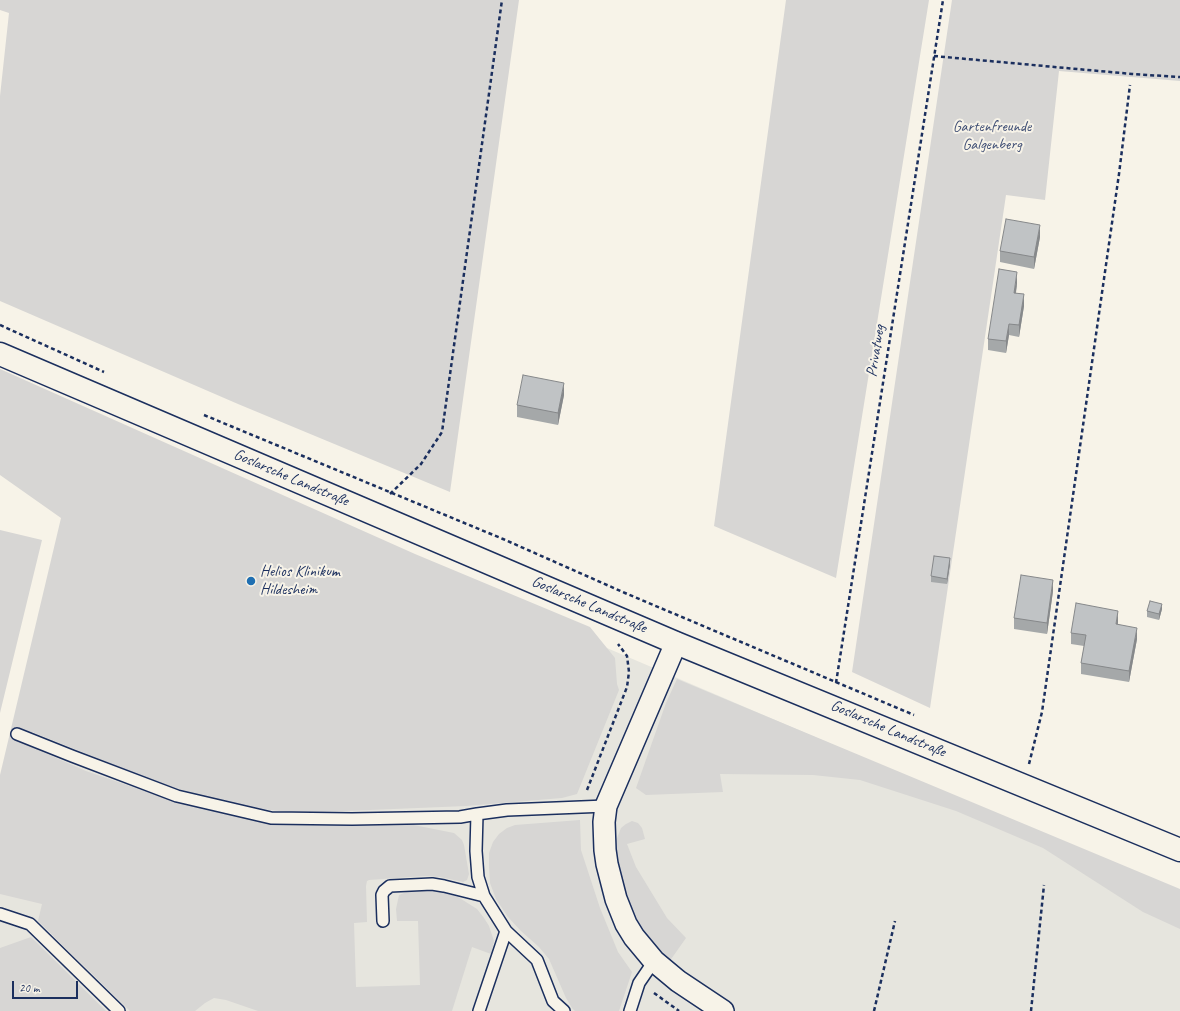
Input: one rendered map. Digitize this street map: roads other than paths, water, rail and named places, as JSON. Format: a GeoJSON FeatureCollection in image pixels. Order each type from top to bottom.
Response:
{"type":"FeatureCollection","features":[{"type":"Feature","properties":{"kind":"main road","name":"Goslarsche Landstraße"},"geometry":{"type":"LineString","coordinates":[[0,354],[676,642],[1180,850]]}},
{"type":"Feature","properties":{"kind":"street"},"geometry":{"type":"LineString","coordinates":[[676,642],[606,806],[604,822],[605,850],[616,899],[626,924],[634,937],[654,961],[678,981],[723,1011]]}},
{"type":"Feature","properties":{"kind":"lane"},"geometry":{"type":"LineString","coordinates":[[17,734],[177,796],[272,818],[352,819],[460,817],[508,810],[606,806]]}},
{"type":"Feature","properties":{"kind":"lane"},"geometry":{"type":"LineString","coordinates":[[477,814],[476,851],[478,877],[484,896],[506,932],[537,960],[552,1006],[564,1011]]}},
{"type":"Feature","properties":{"kind":"lane"},"geometry":{"type":"LineString","coordinates":[[383,921],[382,895],[386,888],[390,886],[432,884],[484,896]]}},
{"type":"Feature","properties":{"kind":"lane"},"geometry":{"type":"LineString","coordinates":[[0,914],[30,924],[119,1011]]}},
{"type":"Feature","properties":{"kind":"lane"},"geometry":{"type":"LineString","coordinates":[[480,1011],[506,932]]}},
{"type":"Feature","properties":{"kind":"lane"},"geometry":{"type":"LineString","coordinates":[[630,1011],[639,983],[654,961]]}},
{"type":"Feature","properties":{"kind":"place","name":"Helios Klinikum Hildesheim"},"geometry":{"type":"Point","coordinates":[251,581]}},
{"type":"Feature","properties":{"kind":"park label","name":"Gartenfreunde Galgenberg"},"geometry":{"type":"Point","coordinates":[992,136]}}]}
